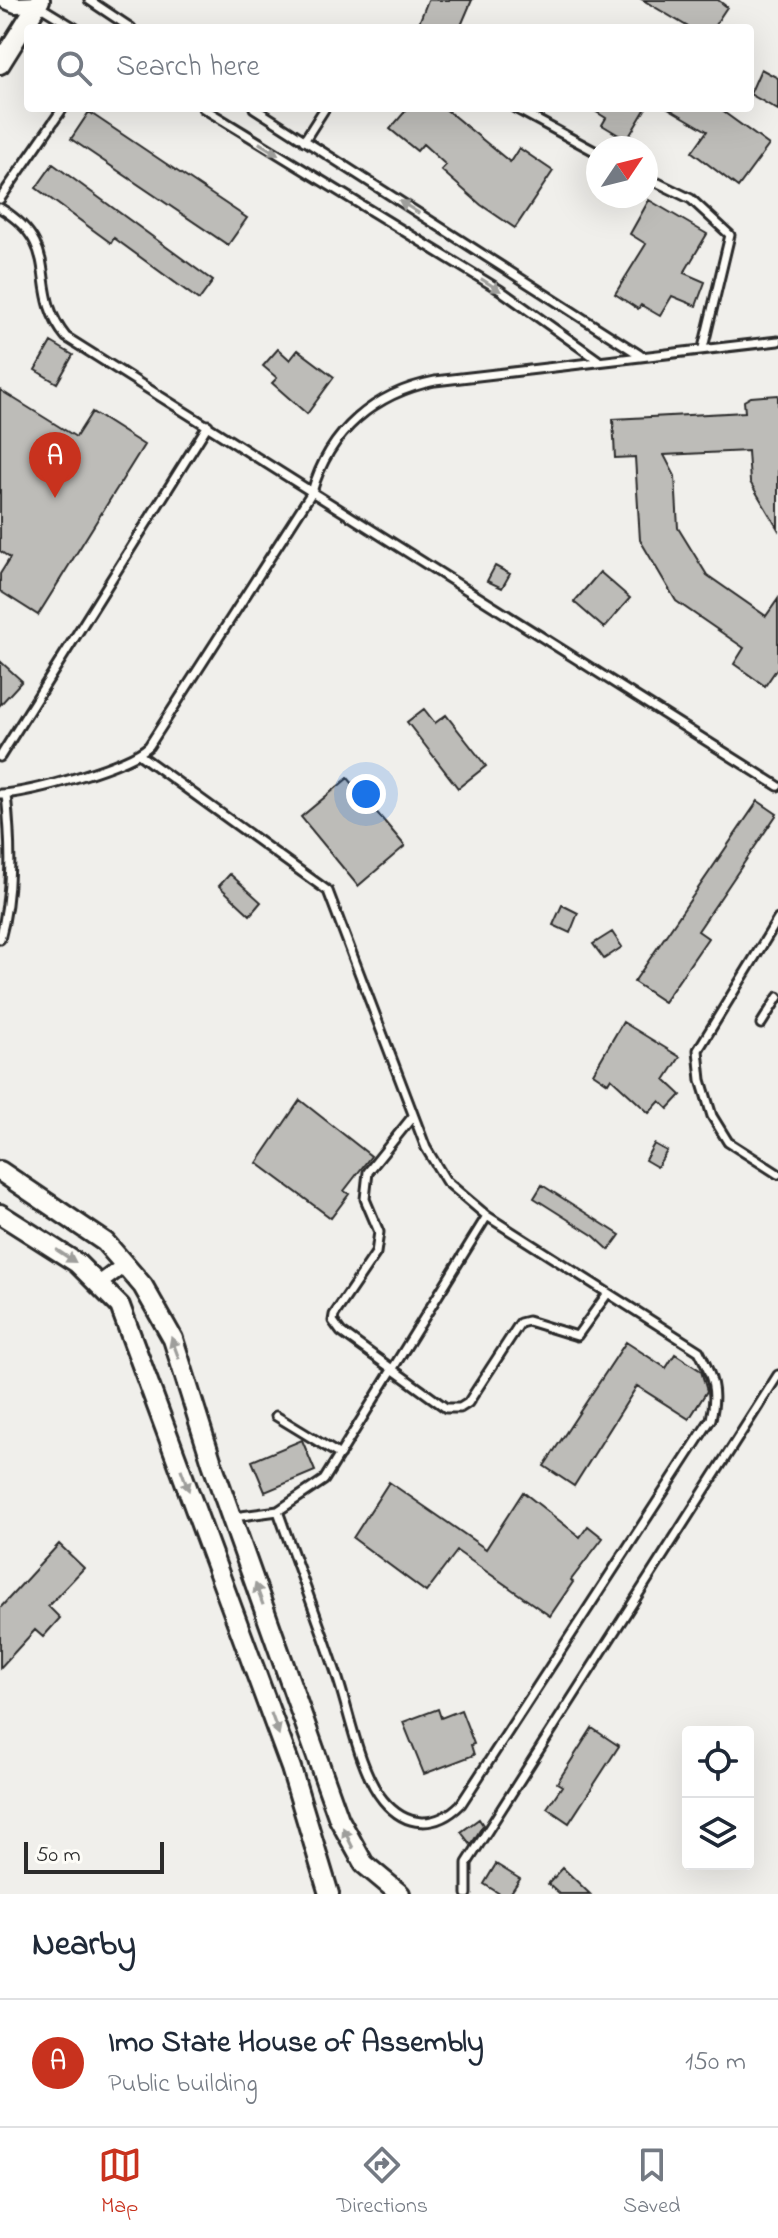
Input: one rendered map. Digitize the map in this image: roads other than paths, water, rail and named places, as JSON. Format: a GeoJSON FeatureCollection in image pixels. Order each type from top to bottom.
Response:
{"type":"FeatureCollection","features":[{"type":"Feature","properties":{"kind":"street"},"geometry":{"type":"LineString","coordinates":[[4,0],[16,5],[39,2]]}},
{"type":"Feature","properties":{"kind":"street"},"geometry":{"type":"LineString","coordinates":[[25,24],[39,2]]}},
{"type":"Feature","properties":{"kind":"street"},"geometry":{"type":"LineString","coordinates":[[0,64],[24,26]]}},
{"type":"Feature","properties":{"kind":"street"},"geometry":{"type":"LineString","coordinates":[[0,1171],[105,1242],[143,1286],[173,1339],[231,1517],[339,1819],[364,1864],[400,1894]]}},
{"type":"Feature","properties":{"kind":"street"},"geometry":{"type":"LineString","coordinates":[[0,1214],[77,1263],[120,1306],[291,1768],[329,1894]]}},
{"type":"Feature","properties":{"kind":"street"},"geometry":{"type":"LineString","coordinates":[[100,1283],[124,1265]]}},
{"type":"Feature","properties":{"kind":"lane"},"geometry":{"type":"LineString","coordinates":[[89,0],[125,24]]}},
{"type":"Feature","properties":{"kind":"lane"},"geometry":{"type":"LineString","coordinates":[[39,2],[69,24]]}},
{"type":"Feature","properties":{"kind":"lane"},"geometry":{"type":"LineString","coordinates":[[0,199],[60,112]]}},
{"type":"Feature","properties":{"kind":"lane"},"geometry":{"type":"LineString","coordinates":[[210,112],[500,290],[598,360]]}},
{"type":"Feature","properties":{"kind":"lane"},"geometry":{"type":"LineString","coordinates":[[260,112],[640,355]]}},
{"type":"Feature","properties":{"kind":"lane"},"geometry":{"type":"LineString","coordinates":[[304,141],[322,112]]}},
{"type":"Feature","properties":{"kind":"lane"},"geometry":{"type":"LineString","coordinates":[[522,112],[586,146]]}},
{"type":"Feature","properties":{"kind":"lane"},"geometry":{"type":"LineString","coordinates":[[658,183],[691,199],[730,235],[703,348]]}},
{"type":"Feature","properties":{"kind":"lane"},"geometry":{"type":"LineString","coordinates":[[0,208],[19,219],[37,240],[45,264],[45,298],[54,322],[66,337],[778,786]]}},
{"type":"Feature","properties":{"kind":"lane"},"geometry":{"type":"LineString","coordinates":[[0,939],[8,912],[11,845],[3,794],[119,765],[140,755],[312,492],[315,478],[352,421],[376,401],[406,387],[598,360],[778,341]]}},
{"type":"Feature","properties":{"kind":"lane"},"geometry":{"type":"LineString","coordinates":[[0,757],[208,425]]}},
{"type":"Feature","properties":{"kind":"lane"},"geometry":{"type":"LineString","coordinates":[[140,755],[328,891],[426,1148],[446,1181],[487,1216],[699,1351],[713,1378],[717,1397],[711,1419],[461,1804],[447,1817],[426,1824],[411,1821],[394,1812],[372,1784],[278,1511]]}},
{"type":"Feature","properties":{"kind":"lane"},"geometry":{"type":"LineString","coordinates":[[778,919],[698,1050],[701,1080],[712,1116],[728,1142],[778,1174]]}},
{"type":"Feature","properties":{"kind":"lane"},"geometry":{"type":"LineString","coordinates":[[761,1024],[778,997]]}},
{"type":"Feature","properties":{"kind":"lane"},"geometry":{"type":"LineString","coordinates":[[413,1116],[368,1172],[365,1199],[379,1232],[376,1253],[333,1321],[341,1332],[446,1408],[460,1408],[468,1403],[520,1323],[528,1321],[577,1336],[608,1293]]}},
{"type":"Feature","properties":{"kind":"lane"},"geometry":{"type":"LineString","coordinates":[[231,1517],[278,1511],[324,1480],[487,1216]]}},
{"type":"Feature","properties":{"kind":"lane"},"geometry":{"type":"LineString","coordinates":[[467,1894],[467,1863],[778,1375]]}},
{"type":"Feature","properties":{"kind":"lane"},"geometry":{"type":"LineString","coordinates":[[276,1416],[340,1455]]}},
{"type":"Feature","properties":{"kind":"place","name":"Imo State House of Assembly"},"geometry":{"type":"Point","coordinates":[55,498]}}]}
